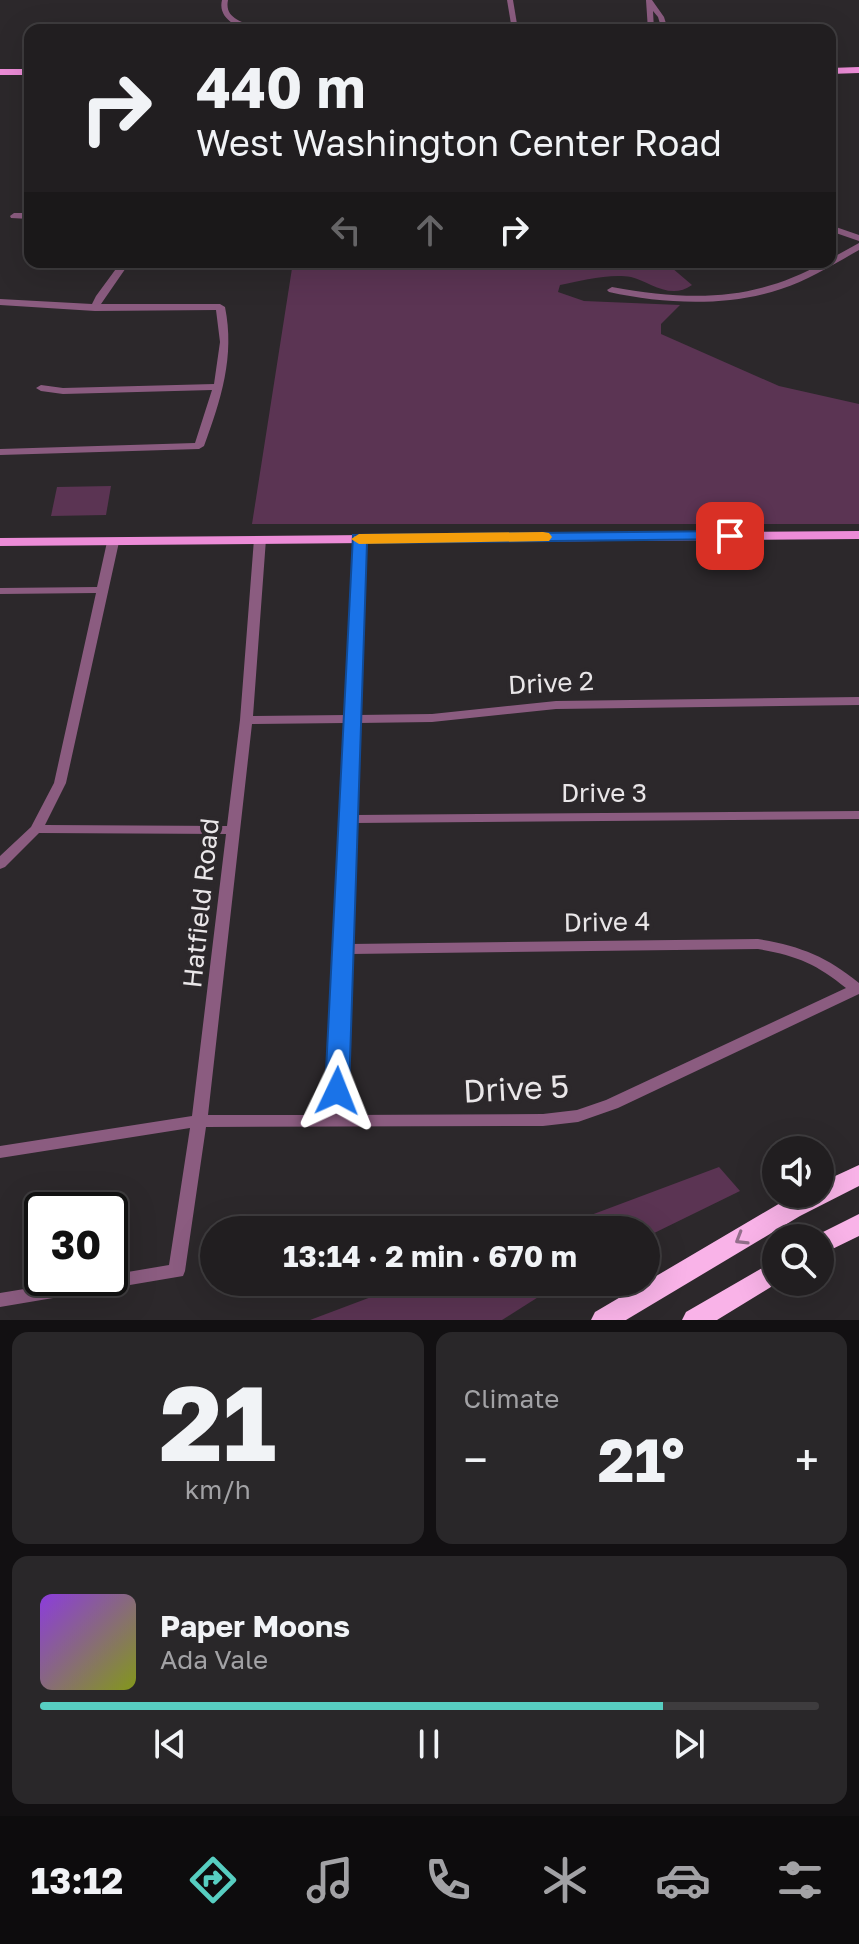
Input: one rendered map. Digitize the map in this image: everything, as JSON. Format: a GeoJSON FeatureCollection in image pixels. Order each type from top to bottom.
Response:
{"type":"FeatureCollection","features":[{"type":"Feature","properties":{"kind":"highway"},"geometry":{"type":"LineString","coordinates":[[604,1320],[791,1209],[859,1175]]}},
{"type":"Feature","properties":{"kind":"highway"},"geometry":{"type":"LineString","coordinates":[[834,1237],[859,1224]]}},
{"type":"Feature","properties":{"kind":"highway"},"geometry":{"type":"LineString","coordinates":[[695,1320],[762,1279]]}},
{"type":"Feature","properties":{"kind":"main road"},"geometry":{"type":"LineString","coordinates":[[836,71],[859,70]]}},
{"type":"Feature","properties":{"kind":"main road"},"geometry":{"type":"LineString","coordinates":[[0,72],[24,72]]}},
{"type":"Feature","properties":{"kind":"main road"},"geometry":{"type":"LineString","coordinates":[[0,542],[859,535]]}},
{"type":"Feature","properties":{"kind":"street"},"geometry":{"type":"LineString","coordinates":[[225,0],[223,9],[226,16],[243,24]]}},
{"type":"Feature","properties":{"kind":"street"},"geometry":{"type":"LineString","coordinates":[[510,0],[514,24]]}},
{"type":"Feature","properties":{"kind":"street"},"geometry":{"type":"LineString","coordinates":[[649,0],[651,24]]}},
{"type":"Feature","properties":{"kind":"street"},"geometry":{"type":"LineString","coordinates":[[649,0],[663,24]]}},
{"type":"Feature","properties":{"kind":"street"},"geometry":{"type":"LineString","coordinates":[[14,216],[24,216]]}},
{"type":"Feature","properties":{"kind":"street"},"geometry":{"type":"LineString","coordinates":[[836,230],[859,238]]}},
{"type":"Feature","properties":{"kind":"street"},"geometry":{"type":"LineString","coordinates":[[836,258],[859,246]]}},
{"type":"Feature","properties":{"kind":"street"},"geometry":{"type":"LineString","coordinates":[[95,308],[122,268]]}},
{"type":"Feature","properties":{"kind":"street"},"geometry":{"type":"LineString","coordinates":[[612,290],[658,296],[765,292],[817,268]]}},
{"type":"Feature","properties":{"kind":"street"},"geometry":{"type":"LineString","coordinates":[[0,302],[95,308],[220,307],[226,329],[215,403],[199,446],[0,452]]}},
{"type":"Feature","properties":{"kind":"street"},"geometry":{"type":"LineString","coordinates":[[41,388],[63,391],[218,387]]}},
{"type":"Feature","properties":{"kind":"street"},"geometry":{"type":"LineString","coordinates":[[336,1120],[359,538]]}},
{"type":"Feature","properties":{"kind":"street","name":"Hatfield Road"},"geometry":{"type":"LineString","coordinates":[[0,1300],[177,1271],[199,1121],[246,720],[260,539]]}},
{"type":"Feature","properties":{"kind":"street"},"geometry":{"type":"LineString","coordinates":[[0,864],[36,829],[60,783],[113,542]]}},
{"type":"Feature","properties":{"kind":"street"},"geometry":{"type":"LineString","coordinates":[[0,591],[101,590]]}},
{"type":"Feature","properties":{"kind":"street","name":"Drive 2"},"geometry":{"type":"LineString","coordinates":[[246,720],[432,718],[556,705],[859,701]]}},
{"type":"Feature","properties":{"kind":"street","name":"Drive 3"},"geometry":{"type":"LineString","coordinates":[[349,819],[859,815]]}},
{"type":"Feature","properties":{"kind":"street"},"geometry":{"type":"LineString","coordinates":[[36,829],[233,830]]}},
{"type":"Feature","properties":{"kind":"street","name":"Drive 4"},"geometry":{"type":"LineString","coordinates":[[343,949],[758,944],[792,949],[824,961],[858,988]]}},
{"type":"Feature","properties":{"kind":"street","name":"Drive 5"},"geometry":{"type":"LineString","coordinates":[[0,1152],[199,1121],[543,1120],[578,1116],[612,1104],[858,988]]}},
{"type":"Feature","properties":{"kind":"shaded area"},"geometry":{"type":"Polygon","coordinates":[[[292,268],[672,268],[692,285],[668,291],[631,277],[614,276],[560,285],[558,292],[584,301],[680,305],[661,324],[661,334],[779,386],[859,404],[859,524],[252,524],[292,268]]]}},
{"type":"Feature","properties":{"kind":"shaded area"},"geometry":{"type":"Polygon","coordinates":[[[111,486],[106,515],[51,516],[57,487],[111,486]]]}},
{"type":"Feature","properties":{"kind":"shaded area"},"geometry":{"type":"Polygon","coordinates":[[[719,1167],[740,1191],[660,1230],[660,1216],[588,1216],[719,1167]]]}},
{"type":"Feature","properties":{"kind":"shaded area"},"geometry":{"type":"Polygon","coordinates":[[[374,1296],[540,1296],[502,1320],[310,1320],[374,1296]]]}},
{"type":"Feature","properties":{"kind":"slow traffic"},"geometry":{"type":"LineString","coordinates":[[359,539],[543,537]]}},
{"type":"Feature","properties":{"kind":"route"},"geometry":{"type":"LineString","coordinates":[[337,1091],[359,538],[730,536]]}}]}
